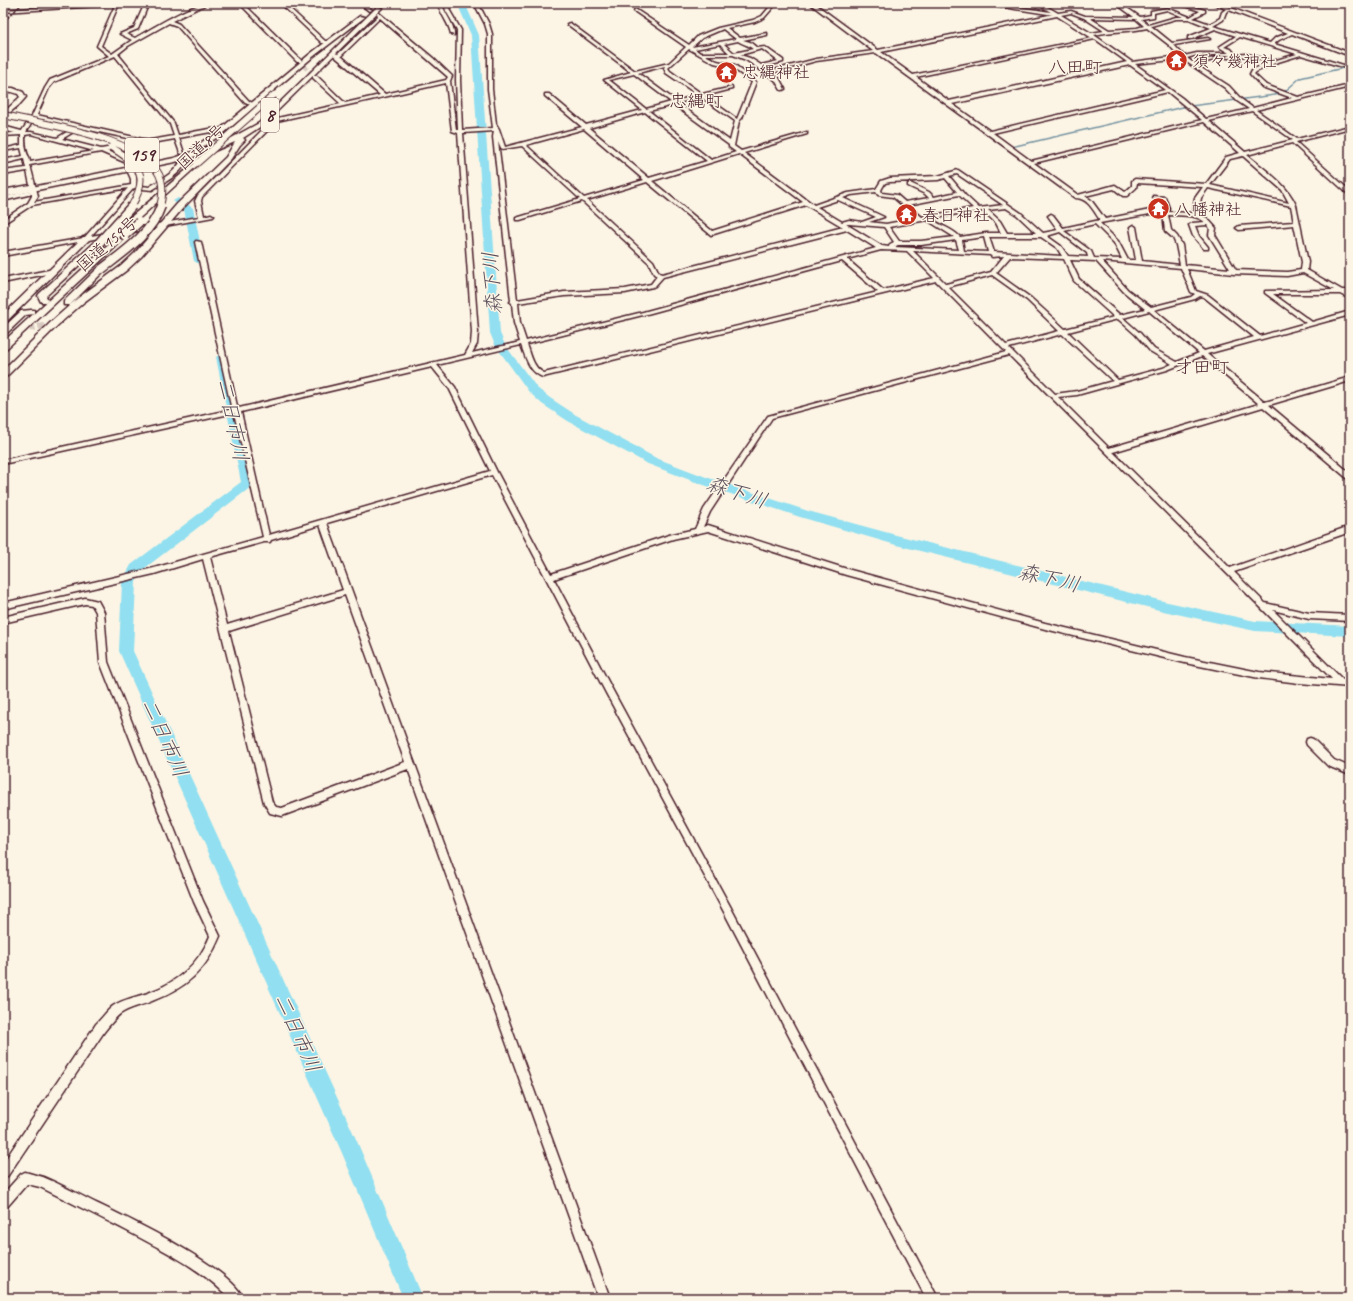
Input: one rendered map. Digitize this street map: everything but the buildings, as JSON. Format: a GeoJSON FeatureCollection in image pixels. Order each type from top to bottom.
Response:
{"type":"FeatureCollection","features":[{"type":"Feature","properties":{"kind":"highway","name":"8"},"geometry":{"type":"LineString","coordinates":[[131,168],[164,163],[216,148],[244,136],[261,124],[336,55],[376,11]]}},
{"type":"Feature","properties":{"kind":"highway","name":"国道8号"},"geometry":{"type":"LineString","coordinates":[[277,96],[362,17],[376,11]]}},
{"type":"Feature","properties":{"kind":"highway","name":"国道8号"},"geometry":{"type":"LineString","coordinates":[[3,338],[106,243],[200,164],[376,11]]}},
{"type":"Feature","properties":{"kind":"highway","name":"8"},"geometry":{"type":"LineString","coordinates":[[3,196],[161,162],[189,152],[225,130],[302,62],[362,17]]}},
{"type":"Feature","properties":{"kind":"highway"},"geometry":{"type":"LineString","coordinates":[[3,90],[13,90],[21,93],[22,97],[3,117]]}},
{"type":"Feature","properties":{"kind":"highway","name":"国道159号"},"geometry":{"type":"LineString","coordinates":[[3,117],[109,146],[126,155],[137,165],[140,173],[142,185],[136,201],[98,244],[42,296],[44,300]]}},
{"type":"Feature","properties":{"kind":"highway","name":"国道159号"},"geometry":{"type":"LineString","coordinates":[[3,117],[68,130],[128,147],[155,167],[163,189],[162,204],[157,215],[150,226],[128,249],[49,313],[3,354]]}},
{"type":"Feature","properties":{"kind":"highway"},"geometry":{"type":"LineString","coordinates":[[3,375],[51,324],[124,268],[138,255],[182,204],[229,158],[236,144],[255,131],[261,124]]}},
{"type":"Feature","properties":{"kind":"highway"},"geometry":{"type":"LineString","coordinates":[[3,130],[23,133]]}},
{"type":"Feature","properties":{"kind":"highway","name":"国道8号"},"geometry":{"type":"LineString","coordinates":[[3,346],[139,222],[200,164]]}},
{"type":"Feature","properties":{"kind":"highway"},"geometry":{"type":"LineString","coordinates":[[3,320],[86,239]]}},
{"type":"Feature","properties":{"kind":"highway"},"geometry":{"type":"LineString","coordinates":[[3,366],[102,269]]}},
{"type":"Feature","properties":{"kind":"highway","name":"8"},"geometry":{"type":"LineString","coordinates":[[3,332],[24,313],[31,312]]}},
{"type":"Feature","properties":{"kind":"main road"},"geometry":{"type":"LineString","coordinates":[[980,3],[1055,14]]}},
{"type":"Feature","properties":{"kind":"street"},"geometry":{"type":"LineString","coordinates":[[118,3],[99,46],[114,55],[172,124],[182,153]]}},
{"type":"Feature","properties":{"kind":"street"},"geometry":{"type":"LineString","coordinates":[[3,11],[122,3]]}},
{"type":"Feature","properties":{"kind":"street"},"geometry":{"type":"LineString","coordinates":[[135,40],[122,34],[136,29],[147,3]]}},
{"type":"Feature","properties":{"kind":"street"},"geometry":{"type":"LineString","coordinates":[[30,204],[35,196],[24,146],[23,133],[34,116],[47,88],[52,81],[114,55],[126,45],[192,9],[207,3]]}},
{"type":"Feature","properties":{"kind":"street"},"geometry":{"type":"LineString","coordinates":[[234,3],[243,5],[252,3]]}},
{"type":"Feature","properties":{"kind":"street"},"geometry":{"type":"LineString","coordinates":[[282,3],[324,42],[328,42]]}},
{"type":"Feature","properties":{"kind":"street"},"geometry":{"type":"LineString","coordinates":[[363,3],[376,11],[448,74],[450,77],[448,81],[454,131],[495,130]]}},
{"type":"Feature","properties":{"kind":"street"},"geometry":{"type":"LineString","coordinates":[[440,3],[445,17],[452,26],[453,34]]}},
{"type":"Feature","properties":{"kind":"street"},"geometry":{"type":"LineString","coordinates":[[446,3],[448,11],[459,30],[458,80],[475,332],[474,344],[468,356]]}},
{"type":"Feature","properties":{"kind":"street"},"geometry":{"type":"LineString","coordinates":[[476,3],[487,24],[490,34],[490,89],[513,302],[522,343],[530,362],[537,372],[543,375],[882,292],[937,280]]}},
{"type":"Feature","properties":{"kind":"street"},"geometry":{"type":"LineString","coordinates":[[710,161],[606,80],[669,64],[707,33],[754,21],[763,17],[775,3]]}},
{"type":"Feature","properties":{"kind":"street"},"geometry":{"type":"LineString","coordinates":[[811,3],[1077,197],[1115,187],[1125,195],[1134,187],[1135,181],[1207,186],[1293,205]]}},
{"type":"Feature","properties":{"kind":"street"},"geometry":{"type":"LineString","coordinates":[[1039,3],[1096,38],[1168,91],[1206,121],[1284,189],[1293,205],[1305,262],[1304,271]]}},
{"type":"Feature","properties":{"kind":"street"},"geometry":{"type":"LineString","coordinates":[[1117,3],[1171,44],[1184,58],[1207,75],[1227,87],[1240,101],[1295,141],[1350,194]]}},
{"type":"Feature","properties":{"kind":"street"},"geometry":{"type":"LineString","coordinates":[[1090,35],[1108,31],[1137,29],[1176,18],[1190,18],[1204,11],[1179,3]]}},
{"type":"Feature","properties":{"kind":"street"},"geometry":{"type":"LineString","coordinates":[[1214,3],[1350,55]]}},
{"type":"Feature","properties":{"kind":"street"},"geometry":{"type":"LineString","coordinates":[[243,5],[294,56],[292,57],[298,64],[302,62]]}},
{"type":"Feature","properties":{"kind":"street"},"geometry":{"type":"LineString","coordinates":[[1085,17],[1127,16],[1138,18],[1153,16],[1152,12],[1167,9],[1213,28],[1350,68]]}},
{"type":"Feature","properties":{"kind":"street"},"geometry":{"type":"LineString","coordinates":[[1190,40],[1198,34],[1213,28],[1221,21],[1224,16],[1224,12],[1228,9]]}},
{"type":"Feature","properties":{"kind":"street"},"geometry":{"type":"LineString","coordinates":[[635,10],[699,54],[716,62],[733,66],[754,82],[740,118],[737,121],[730,144]]}},
{"type":"Feature","properties":{"kind":"street"},"geometry":{"type":"LineString","coordinates":[[769,73],[816,60],[877,51],[1071,12],[1085,17],[1108,31]]}},
{"type":"Feature","properties":{"kind":"street"},"geometry":{"type":"LineString","coordinates":[[170,22],[178,25],[247,102],[254,104]]}},
{"type":"Feature","properties":{"kind":"street"},"geometry":{"type":"LineString","coordinates":[[569,24],[730,144],[806,203],[881,248]]}},
{"type":"Feature","properties":{"kind":"street"},"geometry":{"type":"LineString","coordinates":[[724,28],[739,40],[744,43],[748,43],[756,50]]}},
{"type":"Feature","properties":{"kind":"street"},"geometry":{"type":"LineString","coordinates":[[1272,44],[1277,39],[1292,33]]}},
{"type":"Feature","properties":{"kind":"street"},"geometry":{"type":"LineString","coordinates":[[690,48],[766,34]]}},
{"type":"Feature","properties":{"kind":"street"},"geometry":{"type":"LineString","coordinates":[[1198,34],[1222,45],[1221,47],[1229,50],[1233,54]]}},
{"type":"Feature","properties":{"kind":"street"},"geometry":{"type":"LineString","coordinates":[[1222,45],[1240,35]]}},
{"type":"Feature","properties":{"kind":"street"},"geometry":{"type":"LineString","coordinates":[[911,77],[1096,38]]}},
{"type":"Feature","properties":{"kind":"street"},"geometry":{"type":"LineString","coordinates":[[1171,44],[1190,40],[1208,39]]}},
{"type":"Feature","properties":{"kind":"street"},"geometry":{"type":"LineString","coordinates":[[1190,40],[1195,45]]}},
{"type":"Feature","properties":{"kind":"street"},"geometry":{"type":"LineString","coordinates":[[721,43],[733,54],[752,62],[769,73],[777,79],[783,89]]}},
{"type":"Feature","properties":{"kind":"street"},"geometry":{"type":"LineString","coordinates":[[699,54],[733,54],[763,48],[781,61],[760,67]]}},
{"type":"Feature","properties":{"kind":"street"},"geometry":{"type":"LineString","coordinates":[[1197,54],[1193,51],[1200,49]]}},
{"type":"Feature","properties":{"kind":"street"},"geometry":{"type":"LineString","coordinates":[[948,104],[1131,63],[1184,58],[1197,54],[1233,54],[1242,56]]}},
{"type":"Feature","properties":{"kind":"street"},"geometry":{"type":"LineString","coordinates":[[1298,99],[1260,84],[1252,74],[1254,71],[1273,62],[1299,54]]}},
{"type":"Feature","properties":{"kind":"street"},"geometry":{"type":"LineString","coordinates":[[336,55],[382,95]]}},
{"type":"Feature","properties":{"kind":"street"},"geometry":{"type":"LineString","coordinates":[[1192,63],[1248,55],[1273,62]]}},
{"type":"Feature","properties":{"kind":"street"},"geometry":{"type":"LineString","coordinates":[[746,63],[752,62]]}},
{"type":"Feature","properties":{"kind":"street"},"geometry":{"type":"LineString","coordinates":[[669,64],[666,68],[668,72],[737,121]]}},
{"type":"Feature","properties":{"kind":"street"},"geometry":{"type":"LineString","coordinates":[[733,66],[740,64]]}},
{"type":"Feature","properties":{"kind":"street"},"geometry":{"type":"LineString","coordinates":[[312,76],[344,104]]}},
{"type":"Feature","properties":{"kind":"street"},"geometry":{"type":"LineString","coordinates":[[202,217],[198,201],[200,196],[275,120],[448,81]]}},
{"type":"Feature","properties":{"kind":"street"},"geometry":{"type":"LineString","coordinates":[[1030,163],[1350,86]]}},
{"type":"Feature","properties":{"kind":"street"},"geometry":{"type":"LineString","coordinates":[[495,130],[503,148],[523,144],[730,88]]}},
{"type":"Feature","properties":{"kind":"street"},"geometry":{"type":"LineString","coordinates":[[988,133],[1168,91]]}},
{"type":"Feature","properties":{"kind":"street"},"geometry":{"type":"LineString","coordinates":[[547,95],[711,233],[806,203]]}},
{"type":"Feature","properties":{"kind":"street"},"geometry":{"type":"LineString","coordinates":[[34,116],[143,140],[143,143]]}},
{"type":"Feature","properties":{"kind":"street"},"geometry":{"type":"LineString","coordinates":[[57,140],[81,126]]}},
{"type":"Feature","properties":{"kind":"street"},"geometry":{"type":"LineString","coordinates":[[1195,214],[1198,198],[1228,158],[1350,127]]}},
{"type":"Feature","properties":{"kind":"street"},"geometry":{"type":"LineString","coordinates":[[3,173],[29,166],[143,143],[216,130],[225,130]]}},
{"type":"Feature","properties":{"kind":"street"},"geometry":{"type":"LineString","coordinates":[[3,135],[23,133],[31,134],[102,151],[126,161],[131,168],[134,179],[133,186],[86,239]]}},
{"type":"Feature","properties":{"kind":"street"},"geometry":{"type":"LineString","coordinates":[[518,219],[805,133]]}},
{"type":"Feature","properties":{"kind":"street"},"geometry":{"type":"LineString","coordinates":[[523,144],[651,262],[657,274],[660,276]]}},
{"type":"Feature","properties":{"kind":"street"},"geometry":{"type":"LineString","coordinates":[[3,150],[24,146]]}},
{"type":"Feature","properties":{"kind":"street"},"geometry":{"type":"LineString","coordinates":[[3,162],[27,157]]}},
{"type":"Feature","properties":{"kind":"street"},"geometry":{"type":"LineString","coordinates":[[3,222],[30,204],[133,186],[150,189],[167,178],[183,164],[184,160]]}},
{"type":"Feature","properties":{"kind":"street"},"geometry":{"type":"LineString","coordinates":[[813,208],[850,194],[878,190],[883,182],[890,180],[938,178],[958,172],[1019,214],[1042,236],[1059,247],[1076,280],[1138,334],[1152,350],[1177,364]]}},
{"type":"Feature","properties":{"kind":"street"},"geometry":{"type":"LineString","coordinates":[[946,176],[977,209]]}},
{"type":"Feature","properties":{"kind":"street"},"geometry":{"type":"LineString","coordinates":[[910,185],[927,193],[932,198]]}},
{"type":"Feature","properties":{"kind":"street"},"geometry":{"type":"LineString","coordinates":[[3,192],[33,189]]}},
{"type":"Feature","properties":{"kind":"street"},"geometry":{"type":"LineString","coordinates":[[3,199],[33,189]]}},
{"type":"Feature","properties":{"kind":"street"},"geometry":{"type":"LineString","coordinates":[[878,190],[880,194],[895,196],[922,220]]}},
{"type":"Feature","properties":{"kind":"street"},"geometry":{"type":"LineString","coordinates":[[903,204],[961,193]]}},
{"type":"Feature","properties":{"kind":"street"},"geometry":{"type":"LineString","coordinates":[[1081,196],[1089,201],[1104,221]]}},
{"type":"Feature","properties":{"kind":"street"},"geometry":{"type":"LineString","coordinates":[[1155,197],[1163,198],[1166,208],[1165,213],[1168,231],[1175,237],[1179,245],[1182,267],[1194,292],[1206,296],[1259,338]]}},
{"type":"Feature","properties":{"kind":"street"},"geometry":{"type":"LineString","coordinates":[[838,198],[881,217],[869,220],[862,224]]}},
{"type":"Feature","properties":{"kind":"street"},"geometry":{"type":"LineString","coordinates":[[513,302],[564,294],[625,290],[653,285],[660,276],[844,226],[850,222],[886,226],[977,209],[1008,206]]}},
{"type":"Feature","properties":{"kind":"street"},"geometry":{"type":"LineString","coordinates":[[984,209],[998,222],[1005,235]]}},
{"type":"Feature","properties":{"kind":"street"},"geometry":{"type":"LineString","coordinates":[[891,248],[892,245],[897,243],[921,243],[958,237],[986,235],[1042,236],[1096,222],[1150,212],[1195,214],[1210,223],[1213,228],[1212,236],[1234,272]]}},
{"type":"Feature","properties":{"kind":"street"},"geometry":{"type":"LineString","coordinates":[[3,254],[211,216]]}},
{"type":"Feature","properties":{"kind":"street"},"geometry":{"type":"LineString","coordinates":[[1051,216],[1062,231],[1089,252],[1126,291],[1151,309],[1350,477]]}},
{"type":"Feature","properties":{"kind":"street"},"geometry":{"type":"LineString","coordinates":[[930,218],[933,222],[958,237],[962,242],[962,253]]}},
{"type":"Feature","properties":{"kind":"street"},"geometry":{"type":"LineString","coordinates":[[1096,222],[1116,242],[1126,261]]}},
{"type":"Feature","properties":{"kind":"street"},"geometry":{"type":"LineString","coordinates":[[1206,248],[1196,236],[1192,225],[1210,223]]}},
{"type":"Feature","properties":{"kind":"street"},"geometry":{"type":"LineString","coordinates":[[1239,228],[1296,223]]}},
{"type":"Feature","properties":{"kind":"street"},"geometry":{"type":"LineString","coordinates":[[886,226],[897,243]]}},
{"type":"Feature","properties":{"kind":"street"},"geometry":{"type":"LineString","coordinates":[[1133,227],[1139,262]]}},
{"type":"Feature","properties":{"kind":"street"},"geometry":{"type":"LineString","coordinates":[[986,235],[992,254]]}},
{"type":"Feature","properties":{"kind":"street"},"geometry":{"type":"LineString","coordinates":[[198,242],[234,406],[233,411],[267,540]]}},
{"type":"Feature","properties":{"kind":"street"},"geometry":{"type":"LineString","coordinates":[[3,462],[233,411],[522,343],[645,313],[881,248],[1008,256],[1126,261],[1234,272],[1287,274],[1304,271],[1350,297]]}},
{"type":"Feature","properties":{"kind":"street"},"geometry":{"type":"LineString","coordinates":[[908,249],[937,280],[1269,612],[1346,684]]}},
{"type":"Feature","properties":{"kind":"street"},"geometry":{"type":"LineString","coordinates":[[944,286],[974,280],[993,273],[1008,256]]}},
{"type":"Feature","properties":{"kind":"street"},"geometry":{"type":"LineString","coordinates":[[842,258],[882,292]]}},
{"type":"Feature","properties":{"kind":"street"},"geometry":{"type":"LineString","coordinates":[[3,281],[54,271]]}},
{"type":"Feature","properties":{"kind":"street"},"geometry":{"type":"LineString","coordinates":[[993,273],[1029,299],[1117,382]]}},
{"type":"Feature","properties":{"kind":"street"},"geometry":{"type":"LineString","coordinates":[[1311,324],[1267,292],[1350,292]]}},
{"type":"Feature","properties":{"kind":"street"},"geometry":{"type":"LineString","coordinates":[[1004,347],[1193,298],[1199,294]]}},
{"type":"Feature","properties":{"kind":"street"},"geometry":{"type":"LineString","coordinates":[[1053,396],[1077,393],[1165,369],[1203,353],[1350,313]]}},
{"type":"Feature","properties":{"kind":"street"},"geometry":{"type":"LineString","coordinates":[[698,530],[707,511],[770,417],[1010,353]]}},
{"type":"Feature","properties":{"kind":"street"},"geometry":{"type":"LineString","coordinates":[[433,364],[452,387],[494,472],[613,698],[727,909],[932,1298]]}},
{"type":"Feature","properties":{"kind":"street"},"geometry":{"type":"LineString","coordinates":[[1108,451],[1350,379]]}},
{"type":"Feature","properties":{"kind":"street"},"geometry":{"type":"LineString","coordinates":[[3,606],[142,575],[267,540],[494,472]]}},
{"type":"Feature","properties":{"kind":"street"},"geometry":{"type":"LineString","coordinates":[[323,523],[604,1298]]}},
{"type":"Feature","properties":{"kind":"street"},"geometry":{"type":"LineString","coordinates":[[550,577],[708,528],[846,572],[1045,626],[1186,660],[1259,675],[1346,684]]}},
{"type":"Feature","properties":{"kind":"street"},"geometry":{"type":"LineString","coordinates":[[1228,571],[1350,529]]}},
{"type":"Feature","properties":{"kind":"street"},"geometry":{"type":"LineString","coordinates":[[206,557],[268,803],[273,810],[282,812],[411,764]]}},
{"type":"Feature","properties":{"kind":"street"},"geometry":{"type":"LineString","coordinates":[[225,629],[348,591]]}},
{"type":"Feature","properties":{"kind":"street"},"geometry":{"type":"LineString","coordinates":[[3,620],[85,601],[95,603],[100,612],[104,662],[199,902],[215,936],[210,950],[199,966],[180,982],[154,996],[132,1002],[116,1011],[104,1024],[3,1173]]}},
{"type":"Feature","properties":{"kind":"street"},"geometry":{"type":"LineString","coordinates":[[1262,605],[1309,616],[1350,618]]}},
{"type":"Feature","properties":{"kind":"street"},"geometry":{"type":"LineString","coordinates":[[1310,742],[1331,763],[1350,772]]}},
{"type":"Feature","properties":{"kind":"street"},"geometry":{"type":"LineString","coordinates":[[3,1203],[25,1178],[41,1182],[137,1230],[195,1262],[224,1283],[237,1298]]}},
{"type":"Feature","properties":{"kind":"waterway","name":"森下川"},"geometry":{"type":"LineString","coordinates":[[463,3],[464,10],[475,35],[495,333],[500,345],[533,390],[546,401],[572,418],[652,461],[702,480],[804,514],[896,540],[1163,606],[1255,626],[1350,631]]}},
{"type":"Feature","properties":{"kind":"waterway"},"geometry":{"type":"LineString","coordinates":[[1299,54],[1350,70]]}},
{"type":"Feature","properties":{"kind":"waterway"},"geometry":{"type":"LineString","coordinates":[[1011,147],[1183,107],[1282,94],[1300,78],[1343,68]]}},
{"type":"Feature","properties":{"kind":"waterway","name":"二日市川"},"geometry":{"type":"LineString","coordinates":[[178,201],[188,208],[199,261]]}},
{"type":"Feature","properties":{"kind":"waterway","name":"二日市川"},"geometry":{"type":"LineString","coordinates":[[221,357],[247,484],[136,568],[129,582],[126,651],[349,1146],[413,1298]]}},
{"type":"Feature","properties":{"kind":"tunnel"},"geometry":{"type":"LineString","coordinates":[[368,7],[378,14]]}},
{"type":"Feature","properties":{"kind":"tunnel"},"geometry":{"type":"LineString","coordinates":[[299,61],[315,77]]}},
{"type":"Feature","properties":{"kind":"tunnel"},"geometry":{"type":"LineString","coordinates":[[3,334],[47,325]]}},
{"type":"Feature","properties":{"kind":"railway"},"geometry":{"type":"LineString","coordinates":[[3,22],[23,3]]}},
{"type":"Feature","properties":{"kind":"place","name":"須々幾神社"},"geometry":{"type":"Point","coordinates":[1176,61]}},
{"type":"Feature","properties":{"kind":"place","name":"忠縄神社"},"geometry":{"type":"Point","coordinates":[726,72]}},
{"type":"Feature","properties":{"kind":"place","name":"八幡神社"},"geometry":{"type":"Point","coordinates":[1158,209]}},
{"type":"Feature","properties":{"kind":"place","name":"春日神社"},"geometry":{"type":"Point","coordinates":[907,215]}},
{"type":"Feature","properties":{"kind":"district","name":"八田町"},"geometry":{"type":"Point","coordinates":[1075,67]}},
{"type":"Feature","properties":{"kind":"district","name":"忠縄町"},"geometry":{"type":"Point","coordinates":[696,101]}},
{"type":"Feature","properties":{"kind":"district","name":"才田町"},"geometry":{"type":"Point","coordinates":[1202,367]}}]}
